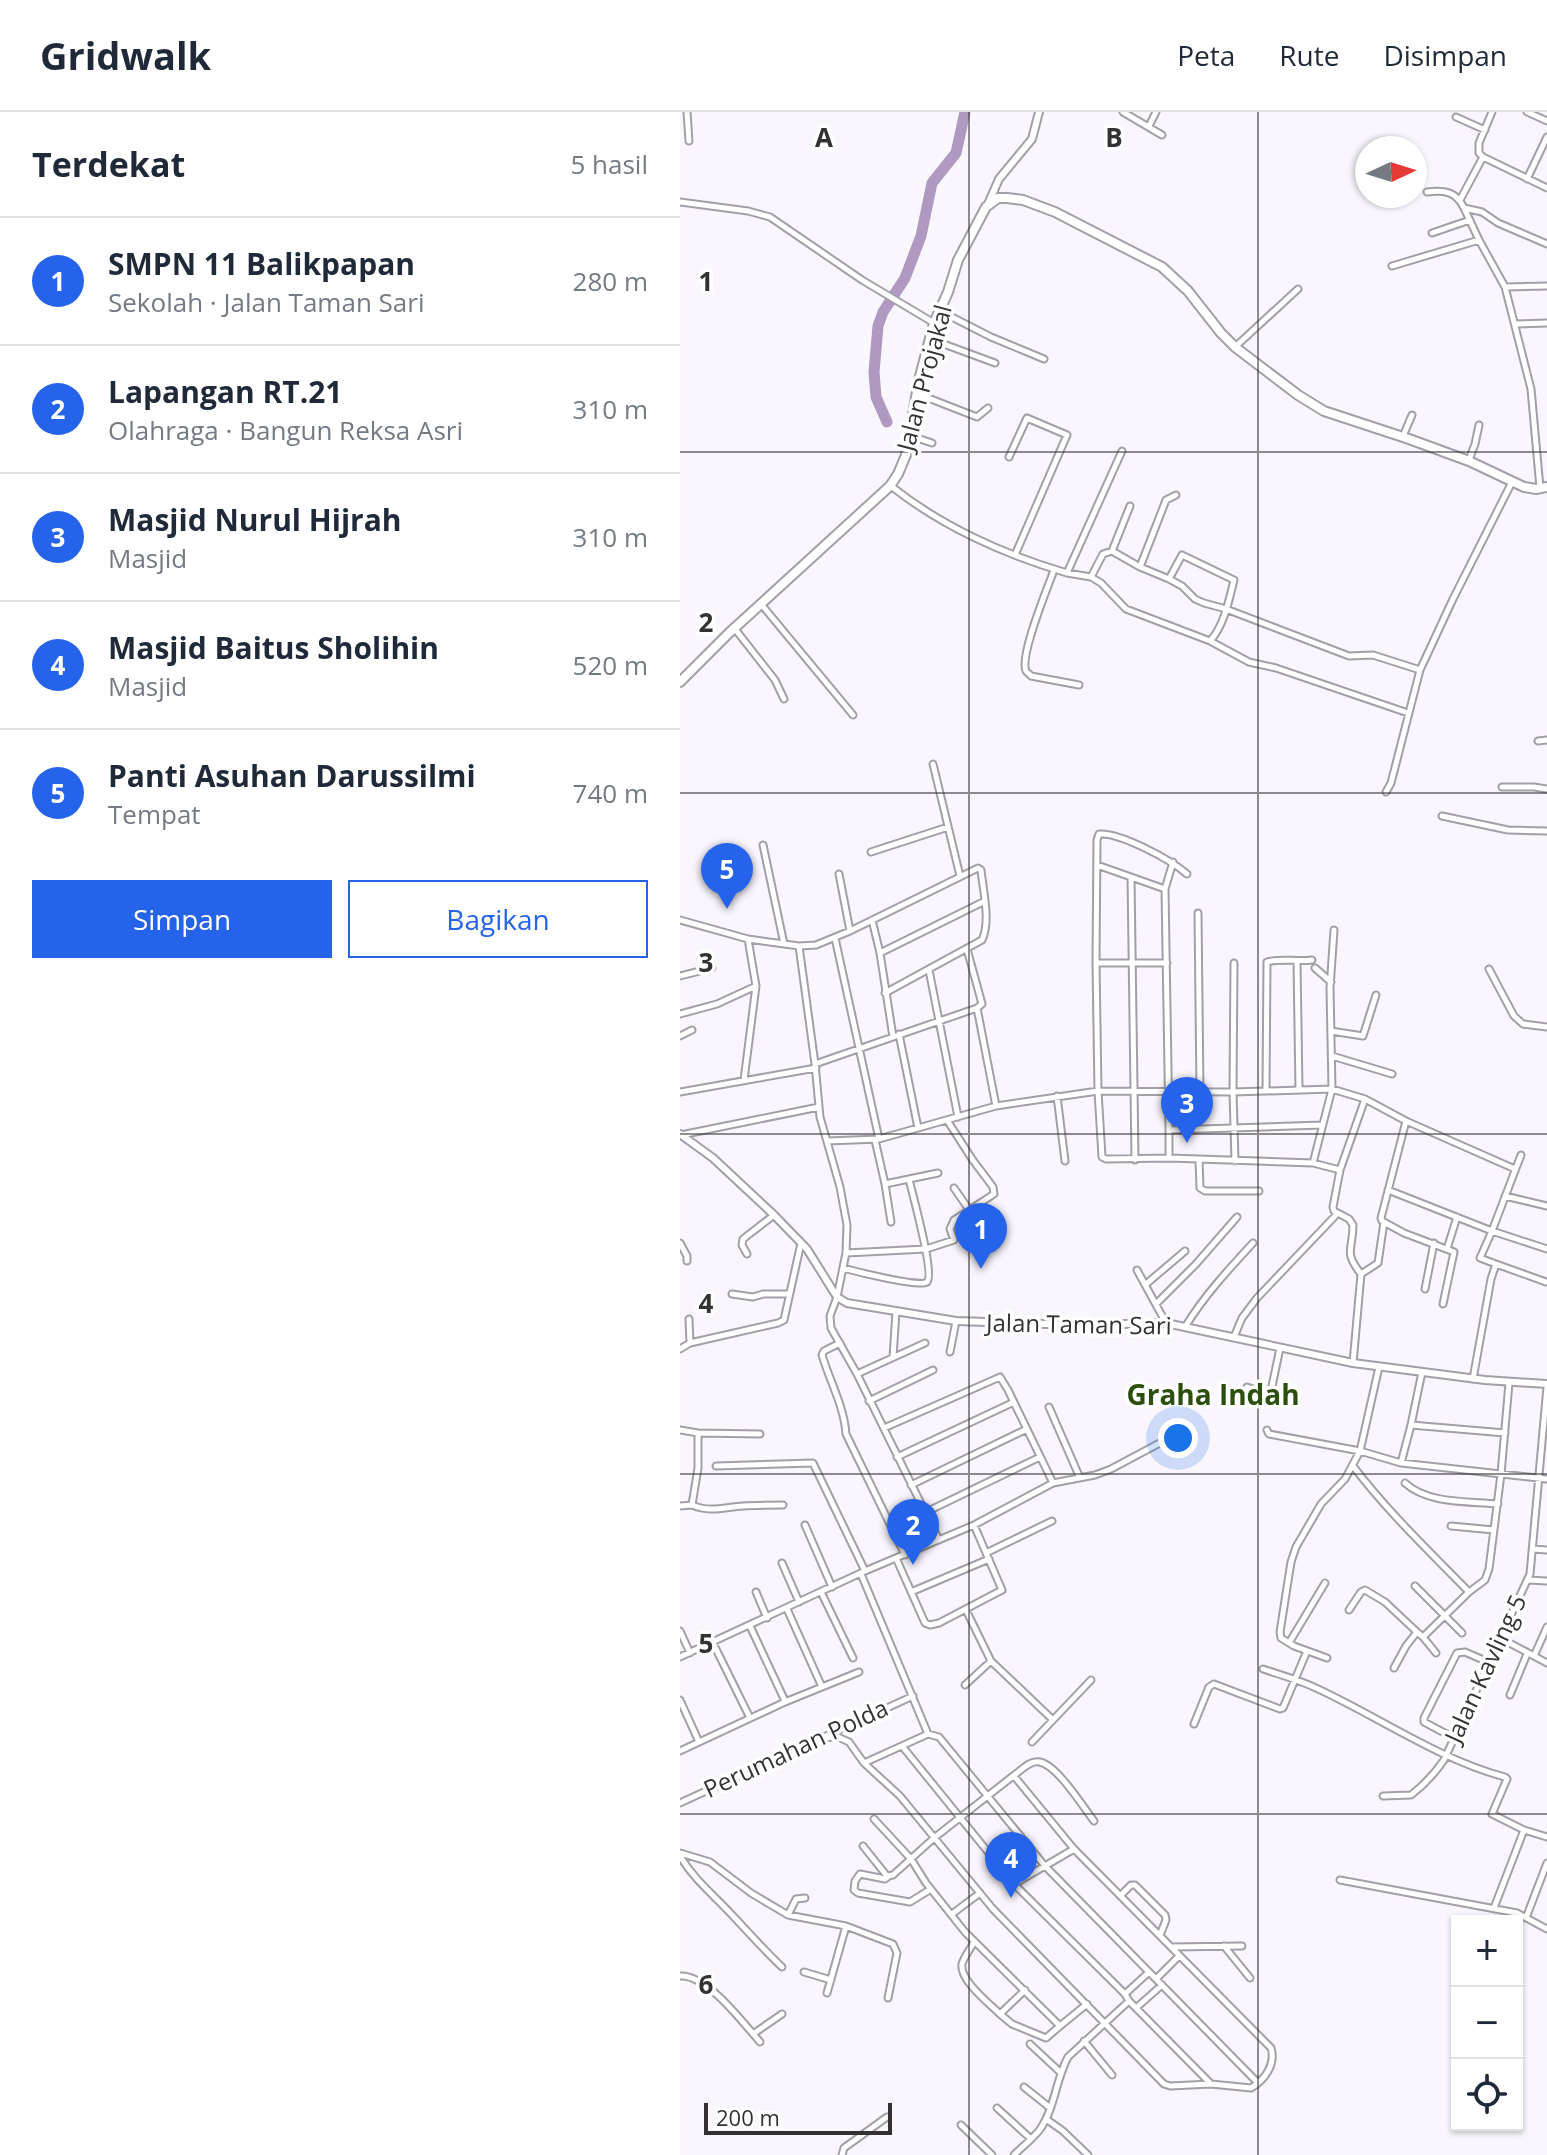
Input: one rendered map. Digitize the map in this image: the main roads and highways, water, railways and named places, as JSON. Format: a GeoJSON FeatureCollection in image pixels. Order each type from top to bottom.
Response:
{"type":"FeatureCollection","features":[{"type":"Feature","properties":{"kind":"main road","name":"Jalan Projakal"},"geometry":{"type":"LineString","coordinates":[[680,682],[734,628],[890,486],[898,474],[911,436],[917,394],[934,323],[958,260],[986,207],[998,198],[1023,200],[1086,227],[1162,267],[1188,291],[1235,347],[1324,411],[1469,461],[1524,487],[1543,488]]}},
{"type":"Feature","properties":{"kind":"waterway"},"geometry":{"type":"LineString","coordinates":[[887,422],[876,397],[874,372],[878,326],[883,312],[905,278],[921,236],[932,183],[956,153],[965,112]]}},
{"type":"Feature","properties":{"kind":"place","name":"Panti Asuhan Darussilmi"},"geometry":{"type":"Point","coordinates":[727,909]}},
{"type":"Feature","properties":{"kind":"place","name":"Masjid Nurul Hijrah"},"geometry":{"type":"Point","coordinates":[1187,1143]}},
{"type":"Feature","properties":{"kind":"place","name":"SMPN 11 Balikpapan"},"geometry":{"type":"Point","coordinates":[981,1269]}},
{"type":"Feature","properties":{"kind":"place","name":"Lapangan RT.21"},"geometry":{"type":"Point","coordinates":[913,1565]}},
{"type":"Feature","properties":{"kind":"place","name":"Masjid Baitus Sholihin"},"geometry":{"type":"Point","coordinates":[1011,1898]}},
{"type":"Feature","properties":{"kind":"district","name":"Graha Indah"},"geometry":{"type":"Point","coordinates":[1213,1395]}}]}
